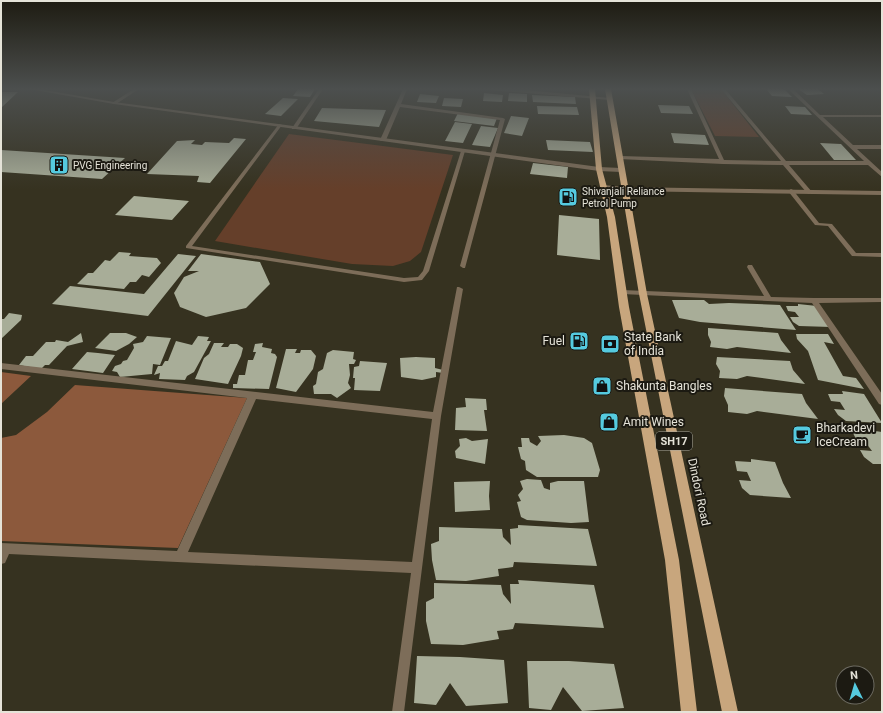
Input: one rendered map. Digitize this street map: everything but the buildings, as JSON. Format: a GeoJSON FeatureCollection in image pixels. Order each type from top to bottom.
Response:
{"type":"FeatureCollection","features":[{"type":"Feature","properties":{"kind":"main road"},"geometry":{"type":"LineString","coordinates":[[596,122],[599,169]]}},
{"type":"Feature","properties":{"kind":"main road","name":"Dindori Road"},"geometry":{"type":"LineString","coordinates":[[614,122],[644,294],[730,712]]}},
{"type":"Feature","properties":{"kind":"main road","name":"SH17"},"geometry":{"type":"LineString","coordinates":[[599,169],[611,217],[624,307],[672,560],[689,712]]}},
{"type":"Feature","properties":{"kind":"street"},"geometry":{"type":"LineString","coordinates":[[259,122],[599,169],[621,164],[723,162],[869,163]]}},
{"type":"Feature","properties":{"kind":"street"},"geometry":{"type":"LineString","coordinates":[[294,128],[298,122]]}},
{"type":"Feature","properties":{"kind":"street"},"geometry":{"type":"LineString","coordinates":[[383,140],[391,122]]}},
{"type":"Feature","properties":{"kind":"street"},"geometry":{"type":"LineString","coordinates":[[463,266],[502,122]]}},
{"type":"Feature","properties":{"kind":"street"},"geometry":{"type":"LineString","coordinates":[[704,122],[723,162]]}},
{"type":"Feature","properties":{"kind":"street"},"geometry":{"type":"LineString","coordinates":[[751,122],[809,192]]}},
{"type":"Feature","properties":{"kind":"street"},"geometry":{"type":"LineString","coordinates":[[825,122],[882,175]]}},
{"type":"Feature","properties":{"kind":"street"},"geometry":{"type":"LineString","coordinates":[[852,147],[882,147]]}},
{"type":"Feature","properties":{"kind":"street"},"geometry":{"type":"LineString","coordinates":[[603,187],[625,189],[882,193]]}},
{"type":"Feature","properties":{"kind":"street"},"geometry":{"type":"LineString","coordinates":[[750,267],[769,299]]}},
{"type":"Feature","properties":{"kind":"street"},"geometry":{"type":"LineString","coordinates":[[398,712],[437,416],[459,289]]}},
{"type":"Feature","properties":{"kind":"street"},"geometry":{"type":"LineString","coordinates":[[622,292],[814,301],[882,300]]}},
{"type":"Feature","properties":{"kind":"street"},"geometry":{"type":"LineString","coordinates":[[814,301],[882,402]]}},
{"type":"Feature","properties":{"kind":"street"},"geometry":{"type":"LineString","coordinates":[[1,366],[437,416]]}},
{"type":"Feature","properties":{"kind":"street"},"geometry":{"type":"LineString","coordinates":[[180,557],[253,395]]}},
{"type":"Feature","properties":{"kind":"street"},"geometry":{"type":"LineString","coordinates":[[1,559],[4,549],[416,568]]}},
{"type":"Feature","properties":{"kind":"lane"},"geometry":{"type":"LineString","coordinates":[[280,125],[188,247],[404,280],[420,279],[426,271],[462,151]]}},
{"type":"Feature","properties":{"kind":"lane"},"geometry":{"type":"LineString","coordinates":[[791,192],[817,224],[830,225],[854,255],[882,255]]}},
{"type":"Feature","properties":{"kind":"shaded area"},"geometry":{"type":"Polygon","coordinates":[[[708,122],[747,122],[759,137],[715,136],[708,122]]]}},
{"type":"Feature","properties":{"kind":"shaded area"},"geometry":{"type":"Polygon","coordinates":[[[289,134],[453,155],[421,252],[410,261],[393,266],[352,264],[215,241],[289,134]]]}},
{"type":"Feature","properties":{"kind":"shaded area"},"geometry":{"type":"Polygon","coordinates":[[[1,372],[31,376],[1,404],[1,372]]]}},
{"type":"Feature","properties":{"kind":"shaded area"},"geometry":{"type":"Polygon","coordinates":[[[75,385],[247,398],[178,548],[1,541],[1,438],[16,435],[47,412],[75,385]]]}},
{"type":"Feature","properties":{"kind":"place","name":"PVG Engineering"},"geometry":{"type":"Point","coordinates":[59,165]}},
{"type":"Feature","properties":{"kind":"place","name":"Shivanjali Reliance Petrol Pump"},"geometry":{"type":"Point","coordinates":[568,197]}},
{"type":"Feature","properties":{"kind":"place","name":"Fuel"},"geometry":{"type":"Point","coordinates":[579,341]}},
{"type":"Feature","properties":{"kind":"place","name":"State Bank of India"},"geometry":{"type":"Point","coordinates":[610,344]}},
{"type":"Feature","properties":{"kind":"place","name":"Shakunta Bangles"},"geometry":{"type":"Point","coordinates":[602,386]}},
{"type":"Feature","properties":{"kind":"place","name":"Amit Wines"},"geometry":{"type":"Point","coordinates":[609,422]}},
{"type":"Feature","properties":{"kind":"place","name":"Bharkadevi IceCream"},"geometry":{"type":"Point","coordinates":[802,435]}}]}
